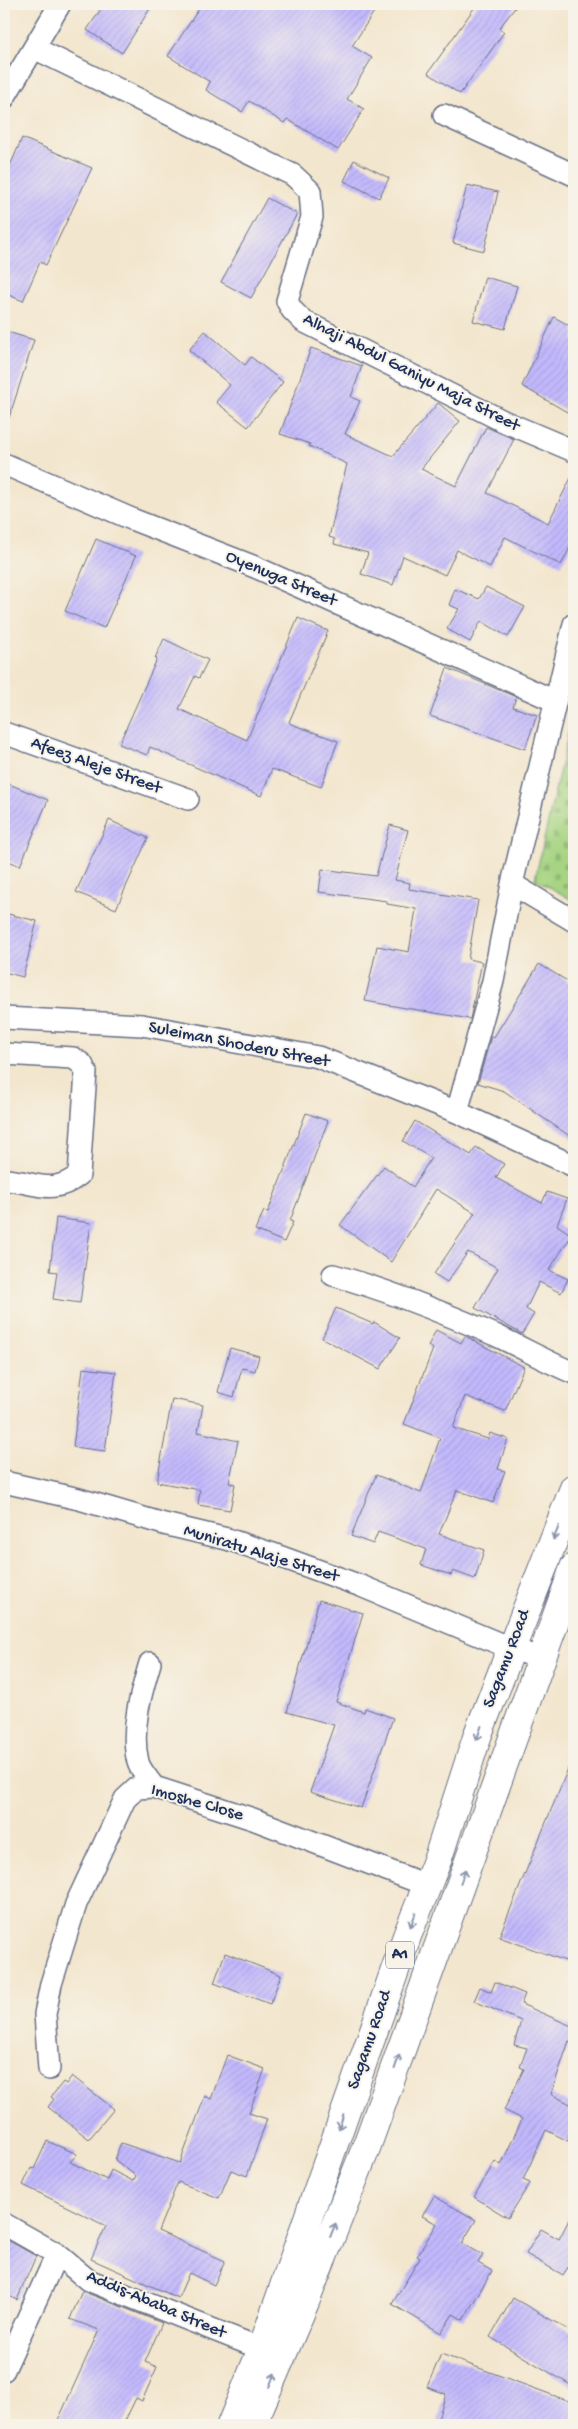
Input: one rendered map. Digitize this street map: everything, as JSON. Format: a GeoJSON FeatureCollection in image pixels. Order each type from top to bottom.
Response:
{"type":"FeatureCollection","features":[{"type":"Feature","properties":{"kind":"highway","name":"Sagamu Road"},"geometry":{"type":"LineString","coordinates":[[230,2425],[262,2349],[426,1885],[438,1858],[478,1734],[574,1488]]}},
{"type":"Feature","properties":{"kind":"highway","name":"Sagamu Road"},"geometry":{"type":"LineString","coordinates":[[252,2425],[305,2302],[383,2101],[540,1658],[574,1568]]}},
{"type":"Feature","properties":{"kind":"highway"},"geometry":{"type":"LineString","coordinates":[[354,2087],[383,2101]]}},
{"type":"Feature","properties":{"kind":"street"},"geometry":{"type":"LineString","coordinates":[[4,98],[60,4]]}},
{"type":"Feature","properties":{"kind":"street","name":"Alhaji Abdul Ganiyu Maja Street"},"geometry":{"type":"LineString","coordinates":[[34,48],[293,175],[310,191],[312,217],[287,300],[292,310],[303,321],[503,421],[574,451]]}},
{"type":"Feature","properties":{"kind":"street"},"geometry":{"type":"LineString","coordinates":[[444,115],[574,175]]}},
{"type":"Feature","properties":{"kind":"street","name":"Oyenuga Street"},"geometry":{"type":"LineString","coordinates":[[4,464],[134,520],[255,567],[555,701]]}},
{"type":"Feature","properties":{"kind":"street"},"geometry":{"type":"LineString","coordinates":[[456,1112],[493,981],[512,884],[574,624]]}},
{"type":"Feature","properties":{"kind":"street","name":"Afeez Aleje Street"},"geometry":{"type":"LineString","coordinates":[[4,733],[188,799]]}},
{"type":"Feature","properties":{"kind":"street"},"geometry":{"type":"LineString","coordinates":[[512,884],[574,921]]}},
{"type":"Feature","properties":{"kind":"street","name":"Suleiman Shoderu Street"},"geometry":{"type":"LineString","coordinates":[[4,1018],[142,1025],[318,1057],[456,1112],[574,1166]]}},
{"type":"Feature","properties":{"kind":"street"},"geometry":{"type":"LineString","coordinates":[[4,1054],[73,1058],[82,1064],[86,1072],[79,1175],[67,1184],[52,1188],[4,1180]]}},
{"type":"Feature","properties":{"kind":"street"},"geometry":{"type":"LineString","coordinates":[[333,1275],[364,1283],[429,1308],[495,1335],[574,1373]]}},
{"type":"Feature","properties":{"kind":"street","name":"Muniratu Alaje Street"},"geometry":{"type":"LineString","coordinates":[[4,1482],[79,1499],[164,1524],[227,1539],[276,1555],[362,1586],[510,1648],[540,1658]]}},
{"type":"Feature","properties":{"kind":"street"},"geometry":{"type":"LineString","coordinates":[[150,1663],[141,1693],[135,1740],[138,1763],[154,1787]]}},
{"type":"Feature","properties":{"kind":"street","name":"Imoshe Close"},"geometry":{"type":"LineString","coordinates":[[49,2069],[45,2014],[51,1984],[76,1904],[125,1799],[137,1788],[154,1787],[253,1819],[426,1885]]}},
{"type":"Feature","properties":{"kind":"street","name":"Addis-Ababa Street"},"geometry":{"type":"LineString","coordinates":[[4,2224],[57,2254],[88,2280],[262,2349]]}},
{"type":"Feature","properties":{"kind":"street"},"geometry":{"type":"LineString","coordinates":[[4,2370],[57,2254]]}},
{"type":"Feature","properties":{"kind":"green space"},"geometry":{"type":"Polygon","coordinates":[[[574,707],[574,901],[535,879],[574,707]]]}},
{"type":"Feature","properties":{"kind":"building"},"geometry":{"type":"Polygon","coordinates":[[[104,4],[153,4],[122,53],[87,30],[104,4]]]}},
{"type":"Feature","properties":{"kind":"building"},"geometry":{"type":"Polygon","coordinates":[[[202,4],[379,4],[352,46],[372,58],[347,99],[364,109],[338,150],[287,119],[284,123],[249,101],[242,112],[206,90],[210,82],[168,56],[202,4]]]}},
{"type":"Feature","properties":{"kind":"building"},"geometry":{"type":"Polygon","coordinates":[[[477,4],[518,4],[499,28],[504,32],[460,94],[428,73],[477,4]]]}},
{"type":"Feature","properties":{"kind":"building"},"geometry":{"type":"Polygon","coordinates":[[[22,138],[92,168],[46,265],[40,262],[23,301],[4,293],[4,180],[22,138]]]}},
{"type":"Feature","properties":{"kind":"building"},"geometry":{"type":"Polygon","coordinates":[[[354,160],[389,178],[379,198],[344,181],[354,160]]]}},
{"type":"Feature","properties":{"kind":"building"},"geometry":{"type":"Polygon","coordinates":[[[467,185],[498,192],[484,251],[453,243],[467,185]]]}},
{"type":"Feature","properties":{"kind":"building"},"geometry":{"type":"Polygon","coordinates":[[[267,198],[297,214],[251,298],[221,282],[267,198]]]}},
{"type":"Feature","properties":{"kind":"building"},"geometry":{"type":"Polygon","coordinates":[[[485,277],[517,286],[505,329],[473,321],[485,277]]]}},
{"type":"Feature","properties":{"kind":"building"},"geometry":{"type":"Polygon","coordinates":[[[554,317],[574,328],[574,416],[522,386],[554,317]]]}},
{"type":"Feature","properties":{"kind":"building"},"geometry":{"type":"Polygon","coordinates":[[[4,331],[34,340],[7,424],[4,423],[4,331]]]}},
{"type":"Feature","properties":{"kind":"building"},"geometry":{"type":"Polygon","coordinates":[[[205,331],[245,365],[251,357],[283,382],[248,427],[216,402],[230,385],[189,350],[205,331]]]}},
{"type":"Feature","properties":{"kind":"building"},"geometry":{"type":"Polygon","coordinates":[[[311,348],[362,366],[351,397],[360,401],[345,434],[393,456],[438,403],[460,421],[421,469],[456,486],[486,427],[514,439],[487,493],[548,523],[574,472],[574,540],[561,565],[505,537],[490,567],[457,550],[445,575],[403,556],[393,585],[361,574],[368,553],[334,544],[335,539],[329,537],[347,464],[309,446],[310,444],[280,434],[311,348]]]}},
{"type":"Feature","properties":{"kind":"building"},"geometry":{"type":"Polygon","coordinates":[[[96,539],[136,556],[104,628],[65,611],[96,539]]]}},
{"type":"Feature","properties":{"kind":"building"},"geometry":{"type":"Polygon","coordinates":[[[486,587],[525,607],[508,637],[481,621],[470,642],[447,629],[459,609],[449,605],[455,589],[479,599],[486,587]]]}},
{"type":"Feature","properties":{"kind":"building"},"geometry":{"type":"Polygon","coordinates":[[[298,618],[328,631],[289,722],[338,741],[321,787],[272,769],[261,796],[150,747],[147,755],[119,744],[164,639],[208,660],[199,678],[195,676],[179,709],[247,740],[298,618]]]}},
{"type":"Feature","properties":{"kind":"building"},"geometry":{"type":"Polygon","coordinates":[[[447,668],[516,697],[513,707],[537,715],[525,749],[430,716],[447,668]]]}},
{"type":"Feature","properties":{"kind":"building"},"geometry":{"type":"Polygon","coordinates":[[[4,782],[48,800],[20,866],[4,859],[4,782]]]}},
{"type":"Feature","properties":{"kind":"building"},"geometry":{"type":"Polygon","coordinates":[[[109,820],[148,838],[116,909],[76,892],[109,820]]]}},
{"type":"Feature","properties":{"kind":"building"},"geometry":{"type":"Polygon","coordinates":[[[390,825],[408,830],[395,880],[410,883],[409,889],[478,900],[468,959],[482,962],[470,1019],[365,1001],[377,946],[409,952],[416,909],[387,904],[387,901],[319,892],[322,869],[376,876],[390,825]]]}},
{"type":"Feature","properties":{"kind":"building"},"geometry":{"type":"Polygon","coordinates":[[[4,913],[37,921],[23,977],[4,972],[4,913]]]}},
{"type":"Feature","properties":{"kind":"building"},"geometry":{"type":"Polygon","coordinates":[[[539,964],[574,985],[574,1139],[504,1091],[478,1083],[491,1036],[494,1037],[539,964]]]}},
{"type":"Feature","properties":{"kind":"building"},"geometry":{"type":"Polygon","coordinates":[[[306,1113],[328,1121],[290,1221],[293,1222],[284,1242],[255,1230],[264,1211],[268,1212],[306,1113]]]}},
{"type":"Feature","properties":{"kind":"building"},"geometry":{"type":"Polygon","coordinates":[[[415,1121],[471,1155],[476,1147],[504,1164],[496,1178],[542,1203],[547,1192],[567,1199],[557,1225],[572,1235],[549,1270],[568,1279],[561,1293],[539,1282],[526,1309],[534,1314],[522,1334],[475,1308],[498,1268],[468,1252],[447,1282],[434,1274],[475,1213],[436,1189],[391,1262],[340,1225],[384,1166],[413,1187],[431,1158],[403,1141],[415,1121]]]}},
{"type":"Feature","properties":{"kind":"building"},"geometry":{"type":"Polygon","coordinates":[[[56,1218],[91,1223],[80,1303],[53,1299],[57,1272],[50,1271],[56,1218]]]}},
{"type":"Feature","properties":{"kind":"building"},"geometry":{"type":"Polygon","coordinates":[[[336,1308],[373,1324],[374,1322],[400,1338],[380,1369],[322,1338],[336,1308]]]}},
{"type":"Feature","properties":{"kind":"building"},"geometry":{"type":"Polygon","coordinates":[[[436,1330],[461,1343],[465,1336],[524,1367],[505,1411],[465,1396],[453,1428],[488,1439],[490,1433],[508,1439],[498,1469],[505,1471],[493,1503],[457,1490],[439,1534],[484,1550],[475,1579],[453,1571],[451,1575],[421,1565],[426,1549],[378,1532],[373,1544],[351,1536],[376,1475],[421,1493],[440,1438],[404,1424],[433,1349],[428,1346],[436,1330]]]}},
{"type":"Feature","properties":{"kind":"building"},"geometry":{"type":"Polygon","coordinates":[[[230,1348],[259,1356],[255,1371],[242,1368],[234,1397],[218,1392],[230,1348]]]}},
{"type":"Feature","properties":{"kind":"building"},"geometry":{"type":"Polygon","coordinates":[[[83,1368],[116,1372],[105,1451],[73,1447],[83,1368]]]}},
{"type":"Feature","properties":{"kind":"building"},"geometry":{"type":"Polygon","coordinates":[[[172,1399],[203,1405],[198,1432],[238,1441],[229,1483],[235,1484],[230,1510],[198,1505],[200,1490],[157,1482],[172,1399]]]}},
{"type":"Feature","properties":{"kind":"building"},"geometry":{"type":"Polygon","coordinates":[[[319,1600],[363,1613],[336,1702],[364,1712],[365,1708],[393,1718],[361,1808],[310,1792],[334,1725],[287,1712],[319,1600]]]}},
{"type":"Feature","properties":{"kind":"building"},"geometry":{"type":"Polygon","coordinates":[[[574,1754],[574,1964],[499,1937],[574,1754]]]}},
{"type":"Feature","properties":{"kind":"building"},"geometry":{"type":"Polygon","coordinates":[[[225,1953],[281,1975],[270,2004],[214,1983],[225,1953]]]}},
{"type":"Feature","properties":{"kind":"building"},"geometry":{"type":"Polygon","coordinates":[[[495,1982],[525,1994],[521,2004],[574,2027],[574,2043],[569,2041],[551,2094],[574,2106],[574,2144],[546,2130],[523,2180],[530,2183],[508,2218],[474,2197],[495,2161],[501,2165],[522,2119],[504,2110],[524,2069],[520,2067],[527,2048],[514,2045],[521,2021],[474,2001],[480,1987],[491,1992],[495,1982]]]}},
{"type":"Feature","properties":{"kind":"building"},"geometry":{"type":"Polygon","coordinates":[[[227,2055],[265,2069],[249,2113],[267,2119],[247,2176],[231,2170],[219,2198],[178,2182],[158,2231],[225,2261],[214,2285],[189,2273],[178,2298],[91,2259],[106,2226],[23,2185],[31,2168],[34,2169],[47,2141],[77,2154],[70,2162],[107,2180],[111,2170],[133,2181],[136,2176],[115,2160],[121,2143],[180,2163],[205,2096],[211,2099],[227,2055]]]}},
{"type":"Feature","properties":{"kind":"building"},"geometry":{"type":"Polygon","coordinates":[[[72,2076],[114,2109],[89,2139],[48,2107],[54,2099],[51,2097],[63,2082],[66,2084],[72,2076]]]}},
{"type":"Feature","properties":{"kind":"building"},"geometry":{"type":"Polygon","coordinates":[[[434,2196],[476,2220],[462,2243],[483,2255],[478,2263],[492,2271],[463,2320],[453,2314],[441,2333],[392,2304],[420,2258],[417,2256],[437,2224],[422,2216],[434,2196]]]}},
{"type":"Feature","properties":{"kind":"building"},"geometry":{"type":"Polygon","coordinates":[[[574,2210],[574,2258],[563,2275],[526,2254],[541,2229],[559,2239],[574,2210]]]}},
{"type":"Feature","properties":{"kind":"building"},"geometry":{"type":"Polygon","coordinates":[[[4,2238],[36,2256],[17,2300],[4,2294],[4,2238]]]}},
{"type":"Feature","properties":{"kind":"building"},"geometry":{"type":"Polygon","coordinates":[[[82,2291],[162,2323],[145,2362],[157,2367],[142,2401],[136,2398],[123,2425],[56,2425],[99,2330],[70,2319],[82,2291]]]}},
{"type":"Feature","properties":{"kind":"building"},"geometry":{"type":"Polygon","coordinates":[[[513,2298],[574,2333],[574,2387],[490,2337],[513,2298]]]}},
{"type":"Feature","properties":{"kind":"building"},"geometry":{"type":"Polygon","coordinates":[[[441,2354],[574,2403],[574,2419],[571,2425],[436,2425],[446,2394],[427,2387],[441,2354]]]}}]}
